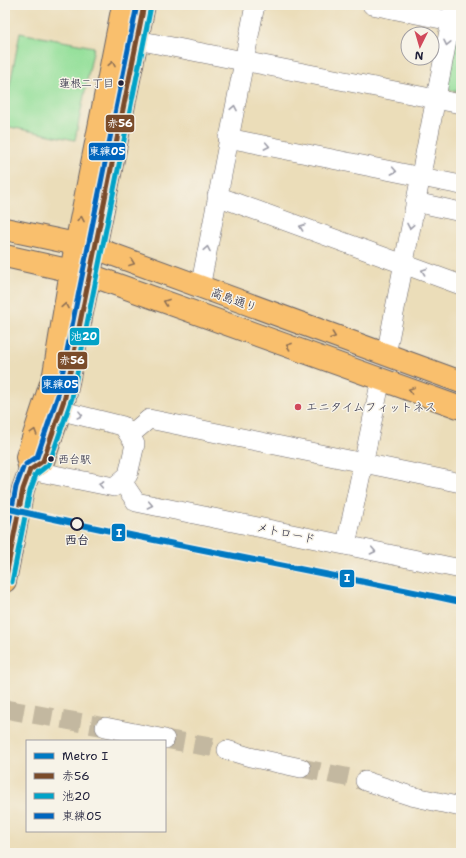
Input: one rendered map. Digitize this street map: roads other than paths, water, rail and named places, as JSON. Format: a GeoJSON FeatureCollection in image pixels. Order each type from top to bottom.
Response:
{"type":"FeatureCollection","features":[{"type":"Feature","properties":{"kind":"main road"},"geometry":{"type":"LineString","coordinates":[[5,581],[23,489],[30,470],[43,461],[51,408],[54,374],[81,273],[86,246],[124,5]]}},
{"type":"Feature","properties":{"kind":"main road"},"geometry":{"type":"LineString","coordinates":[[86,246],[137,40],[144,5]]}},
{"type":"Feature","properties":{"kind":"main road","name":"高島通り"},"geometry":{"type":"LineString","coordinates":[[5,229],[86,246],[461,382]]}},
{"type":"Feature","properties":{"kind":"main road","name":"高島通り"},"geometry":{"type":"LineString","coordinates":[[5,256],[81,273],[461,408]]}},
{"type":"Feature","properties":{"kind":"street"},"geometry":{"type":"LineString","coordinates":[[200,288],[255,5]]}},
{"type":"Feature","properties":{"kind":"street"},"geometry":{"type":"LineString","coordinates":[[372,5],[453,13],[402,264],[386,355]]}},
{"type":"Feature","properties":{"kind":"street"},"geometry":{"type":"LineString","coordinates":[[137,40],[461,104]]}},
{"type":"Feature","properties":{"kind":"street"},"geometry":{"type":"LineString","coordinates":[[228,138],[461,185]]}},
{"type":"Feature","properties":{"kind":"street"},"geometry":{"type":"LineString","coordinates":[[217,196],[461,285]]}},
{"type":"Feature","properties":{"kind":"street"},"geometry":{"type":"LineString","coordinates":[[415,202],[461,212]]}},
{"type":"Feature","properties":{"kind":"street"},"geometry":{"type":"LineString","coordinates":[[346,545],[381,379]]}},
{"type":"Feature","properties":{"kind":"street"},"geometry":{"type":"LineString","coordinates":[[30,470],[114,487],[128,475],[135,444],[123,426],[51,408]]}},
{"type":"Feature","properties":{"kind":"street"},"geometry":{"type":"LineString","coordinates":[[130,435],[149,419],[461,483]]}},
{"type":"Feature","properties":{"kind":"street","name":"メトロード"},"geometry":{"type":"LineString","coordinates":[[122,481],[136,502],[461,569]]}},
{"type":"Feature","properties":{"kind":"street"},"geometry":{"type":"LineString","coordinates":[[105,727],[165,738]]}},
{"type":"Feature","properties":{"kind":"street"},"geometry":{"type":"LineString","coordinates":[[227,750],[250,758],[301,768]]}},
{"type":"Feature","properties":{"kind":"street"},"geometry":{"type":"LineString","coordinates":[[365,781],[411,796],[460,808]]}},
{"type":"Feature","properties":{"kind":"tunnel"},"geometry":{"type":"LineString","coordinates":[[5,709],[105,727]]}},
{"type":"Feature","properties":{"kind":"tunnel"},"geometry":{"type":"LineString","coordinates":[[165,739],[227,750]]}},
{"type":"Feature","properties":{"kind":"tunnel"},"geometry":{"type":"LineString","coordinates":[[301,768],[365,781]]}},
{"type":"Feature","properties":{"kind":"metro line","name":"I"},"geometry":{"type":"LineString","coordinates":[[5,508],[119,533],[461,602]]}},
{"type":"Feature","properties":{"kind":"place","name":"蓮根二丁目"},"geometry":{"type":"Point","coordinates":[121,83]}},
{"type":"Feature","properties":{"kind":"place","name":"エニタイムフィットネス"},"geometry":{"type":"Point","coordinates":[298,407]}},
{"type":"Feature","properties":{"kind":"place","name":"西台駅"},"geometry":{"type":"Point","coordinates":[51,459]}},
{"type":"Feature","properties":{"kind":"place","name":"西台"},"geometry":{"type":"Point","coordinates":[77,524]}}]}
